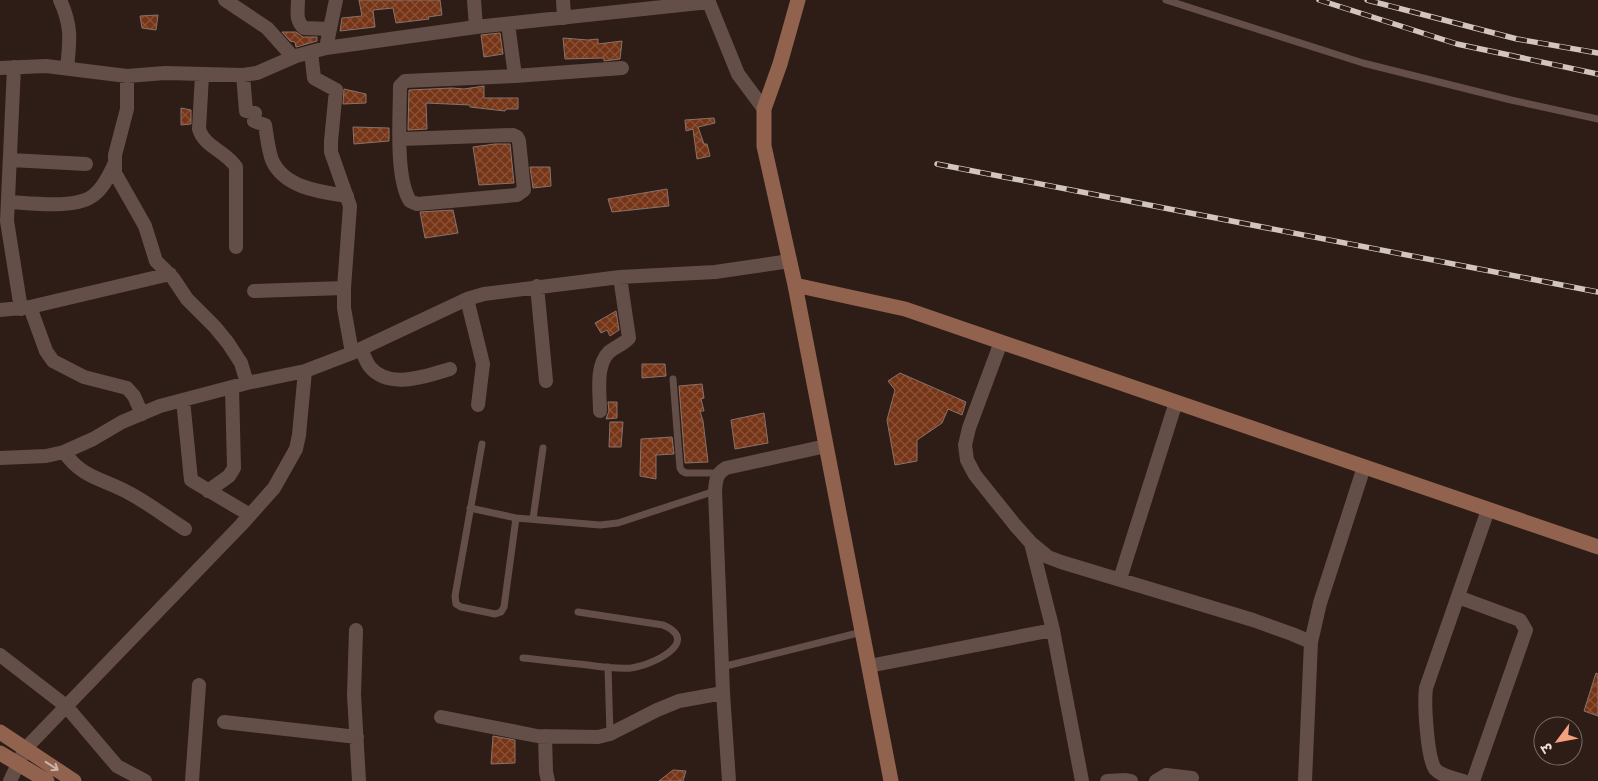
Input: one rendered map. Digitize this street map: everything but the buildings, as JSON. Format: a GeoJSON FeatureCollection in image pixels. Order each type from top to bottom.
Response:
{"type":"FeatureCollection","features":[{"type":"Feature","properties":{"kind":"street"},"geometry":{"type":"LineString","coordinates":[[60,0],[67,16],[70,30],[67,68]]}},
{"type":"Feature","properties":{"kind":"street"},"geometry":{"type":"LineString","coordinates":[[225,0],[267,28],[293,57]]}},
{"type":"Feature","properties":{"kind":"street"},"geometry":{"type":"LineString","coordinates":[[298,0],[298,18],[304,28],[330,29]]}},
{"type":"Feature","properties":{"kind":"street"},"geometry":{"type":"LineString","coordinates":[[326,48],[336,0]]}},
{"type":"Feature","properties":{"kind":"street"},"geometry":{"type":"LineString","coordinates":[[474,0],[476,27]]}},
{"type":"Feature","properties":{"kind":"street"},"geometry":{"type":"LineString","coordinates":[[564,0],[564,18]]}},
{"type":"Feature","properties":{"kind":"street"},"geometry":{"type":"LineString","coordinates":[[798,0],[780,64],[764,109],[764,146],[795,285],[891,781]]}},
{"type":"Feature","properties":{"kind":"street"},"geometry":{"type":"LineString","coordinates":[[142,414],[134,396],[127,388],[118,384],[84,377],[53,361],[46,351],[26,308],[4,220],[8,202],[10,160],[7,68],[46,66],[127,76],[165,73],[243,76],[257,73],[293,57],[326,48],[476,27],[710,1],[738,74],[764,109]]}},
{"type":"Feature","properties":{"kind":"street"},"geometry":{"type":"LineString","coordinates":[[508,24],[515,76]]}},
{"type":"Feature","properties":{"kind":"street"},"geometry":{"type":"LineString","coordinates":[[311,52],[314,78],[336,90],[330,141],[333,162],[347,196],[350,216],[344,308],[356,351],[375,372],[394,378],[416,379],[450,369]]}},
{"type":"Feature","properties":{"kind":"street"},"geometry":{"type":"LineString","coordinates":[[401,139],[514,135],[519,141],[524,190],[518,195],[413,203],[408,197],[402,172],[401,139],[400,86],[402,83],[405,81],[515,76],[622,68]]}},
{"type":"Feature","properties":{"kind":"street"},"geometry":{"type":"LineString","coordinates":[[202,75],[199,129],[201,136],[236,166],[236,247]]}},
{"type":"Feature","properties":{"kind":"street"},"geometry":{"type":"LineString","coordinates":[[127,76],[127,109],[114,165],[118,179],[145,226],[153,254],[161,267],[170,274],[187,299],[228,343],[241,362],[248,383]]}},
{"type":"Feature","properties":{"kind":"street"},"geometry":{"type":"LineString","coordinates":[[243,76],[246,111],[255,114],[254,121],[265,125],[272,159],[278,168],[297,183],[312,190],[347,196]]}},
{"type":"Feature","properties":{"kind":"street"},"geometry":{"type":"LineString","coordinates":[[10,160],[86,164]]}},
{"type":"Feature","properties":{"kind":"street"},"geometry":{"type":"LineString","coordinates":[[8,202],[59,205],[87,199],[96,194],[102,187],[114,165]]}},
{"type":"Feature","properties":{"kind":"street"},"geometry":{"type":"LineString","coordinates":[[0,458],[46,456],[64,452],[160,406],[248,383],[304,371],[356,351],[467,299],[484,294],[620,277],[715,272],[790,261]]}},
{"type":"Feature","properties":{"kind":"street"},"geometry":{"type":"LineString","coordinates":[[0,310],[26,308],[170,274]]}},
{"type":"Feature","properties":{"kind":"street"},"geometry":{"type":"LineString","coordinates":[[600,411],[600,371],[602,362],[611,351],[626,341],[629,335],[620,277]]}},
{"type":"Feature","properties":{"kind":"street"},"geometry":{"type":"LineString","coordinates":[[795,285],[905,310],[1598,547]]}},
{"type":"Feature","properties":{"kind":"street"},"geometry":{"type":"LineString","coordinates":[[537,286],[546,381]]}},
{"type":"Feature","properties":{"kind":"street"},"geometry":{"type":"LineString","coordinates":[[254,291],[344,288]]}},
{"type":"Feature","properties":{"kind":"street"},"geometry":{"type":"LineString","coordinates":[[467,299],[483,364],[478,405]]}},
{"type":"Feature","properties":{"kind":"street"},"geometry":{"type":"LineString","coordinates":[[1001,342],[969,428],[965,445],[967,460],[974,475],[1031,542],[1048,557],[1055,560],[1253,620],[1311,642]]}},
{"type":"Feature","properties":{"kind":"street"},"geometry":{"type":"LineString","coordinates":[[10,781],[25,749],[274,488],[296,449],[304,371]]}},
{"type":"Feature","properties":{"kind":"street"},"geometry":{"type":"LineString","coordinates":[[208,491],[229,476],[234,468],[232,387]]}},
{"type":"Feature","properties":{"kind":"street"},"geometry":{"type":"LineString","coordinates":[[183,400],[189,476],[194,483],[250,515]]}},
{"type":"Feature","properties":{"kind":"street"},"geometry":{"type":"LineString","coordinates":[[1120,579],[1176,402]]}},
{"type":"Feature","properties":{"kind":"street"},"geometry":{"type":"LineString","coordinates":[[729,781],[723,693],[716,478],[726,468],[826,446]]}},
{"type":"Feature","properties":{"kind":"street"},"geometry":{"type":"LineString","coordinates":[[64,452],[83,473],[130,494],[185,529]]}},
{"type":"Feature","properties":{"kind":"street"},"geometry":{"type":"LineString","coordinates":[[1306,781],[1311,642],[1320,603],[1364,467]]}},
{"type":"Feature","properties":{"kind":"street"},"geometry":{"type":"LineString","coordinates":[[1463,781],[1439,773],[1434,768],[1431,761],[1424,700],[1426,688],[1488,510]]}},
{"type":"Feature","properties":{"kind":"street"},"geometry":{"type":"LineString","coordinates":[[1031,542],[1053,630],[1082,781]]}},
{"type":"Feature","properties":{"kind":"street"},"geometry":{"type":"LineString","coordinates":[[1458,597],[1520,620],[1526,630],[1473,781]]}},
{"type":"Feature","properties":{"kind":"street"},"geometry":{"type":"LineString","coordinates":[[356,630],[354,695],[359,781]]}},
{"type":"Feature","properties":{"kind":"street"},"geometry":{"type":"LineString","coordinates":[[869,666],[1053,630]]}},
{"type":"Feature","properties":{"kind":"street"},"geometry":{"type":"LineString","coordinates":[[0,655],[66,706],[118,766],[145,781]]}},
{"type":"Feature","properties":{"kind":"street"},"geometry":{"type":"LineString","coordinates":[[192,781],[200,685]]}},
{"type":"Feature","properties":{"kind":"street"},"geometry":{"type":"LineString","coordinates":[[441,716],[537,736],[598,737],[610,734],[679,701],[723,693]]}},
{"type":"Feature","properties":{"kind":"street"},"geometry":{"type":"LineString","coordinates":[[224,722],[357,737]]}},
{"type":"Feature","properties":{"kind":"street"},"geometry":{"type":"LineString","coordinates":[[0,732],[74,781]]}},
{"type":"Feature","properties":{"kind":"street"},"geometry":{"type":"LineString","coordinates":[[545,736],[548,781]]}},
{"type":"Feature","properties":{"kind":"street"},"geometry":{"type":"LineString","coordinates":[[0,753],[46,781]]}},
{"type":"Feature","properties":{"kind":"street"},"geometry":{"type":"LineString","coordinates":[[1156,781],[1166,775],[1172,778],[1192,778]]}},
{"type":"Feature","properties":{"kind":"street"},"geometry":{"type":"LineString","coordinates":[[1107,781],[1131,781]]}},
{"type":"Feature","properties":{"kind":"lane"},"geometry":{"type":"LineString","coordinates":[[1166,0],[1363,62],[1511,100],[1598,118]]}},
{"type":"Feature","properties":{"kind":"lane"},"geometry":{"type":"LineString","coordinates":[[674,379],[680,468],[686,473],[719,473]]}},
{"type":"Feature","properties":{"kind":"lane"},"geometry":{"type":"LineString","coordinates":[[482,444],[455,596],[456,604],[461,607],[495,614],[501,612],[504,607],[516,518]]}},
{"type":"Feature","properties":{"kind":"lane"},"geometry":{"type":"LineString","coordinates":[[532,520],[544,448]]}},
{"type":"Feature","properties":{"kind":"lane"},"geometry":{"type":"LineString","coordinates":[[470,508],[516,518],[600,525],[618,523],[715,491]]}},
{"type":"Feature","properties":{"kind":"lane"},"geometry":{"type":"LineString","coordinates":[[523,658],[608,668],[628,668],[646,664],[675,649],[678,644],[675,632],[663,625],[578,612]]}},
{"type":"Feature","properties":{"kind":"lane"},"geometry":{"type":"LineString","coordinates":[[722,667],[862,632]]}},
{"type":"Feature","properties":{"kind":"lane"},"geometry":{"type":"LineString","coordinates":[[608,668],[610,734]]}},
{"type":"Feature","properties":{"kind":"railway"},"geometry":{"type":"LineString","coordinates":[[1319,0],[1457,44],[1598,74]]}},
{"type":"Feature","properties":{"kind":"railway"},"geometry":{"type":"LineString","coordinates":[[1367,0],[1517,39],[1598,53]]}},
{"type":"Feature","properties":{"kind":"railway"},"geometry":{"type":"LineString","coordinates":[[937,164],[1598,292]]}}]}
